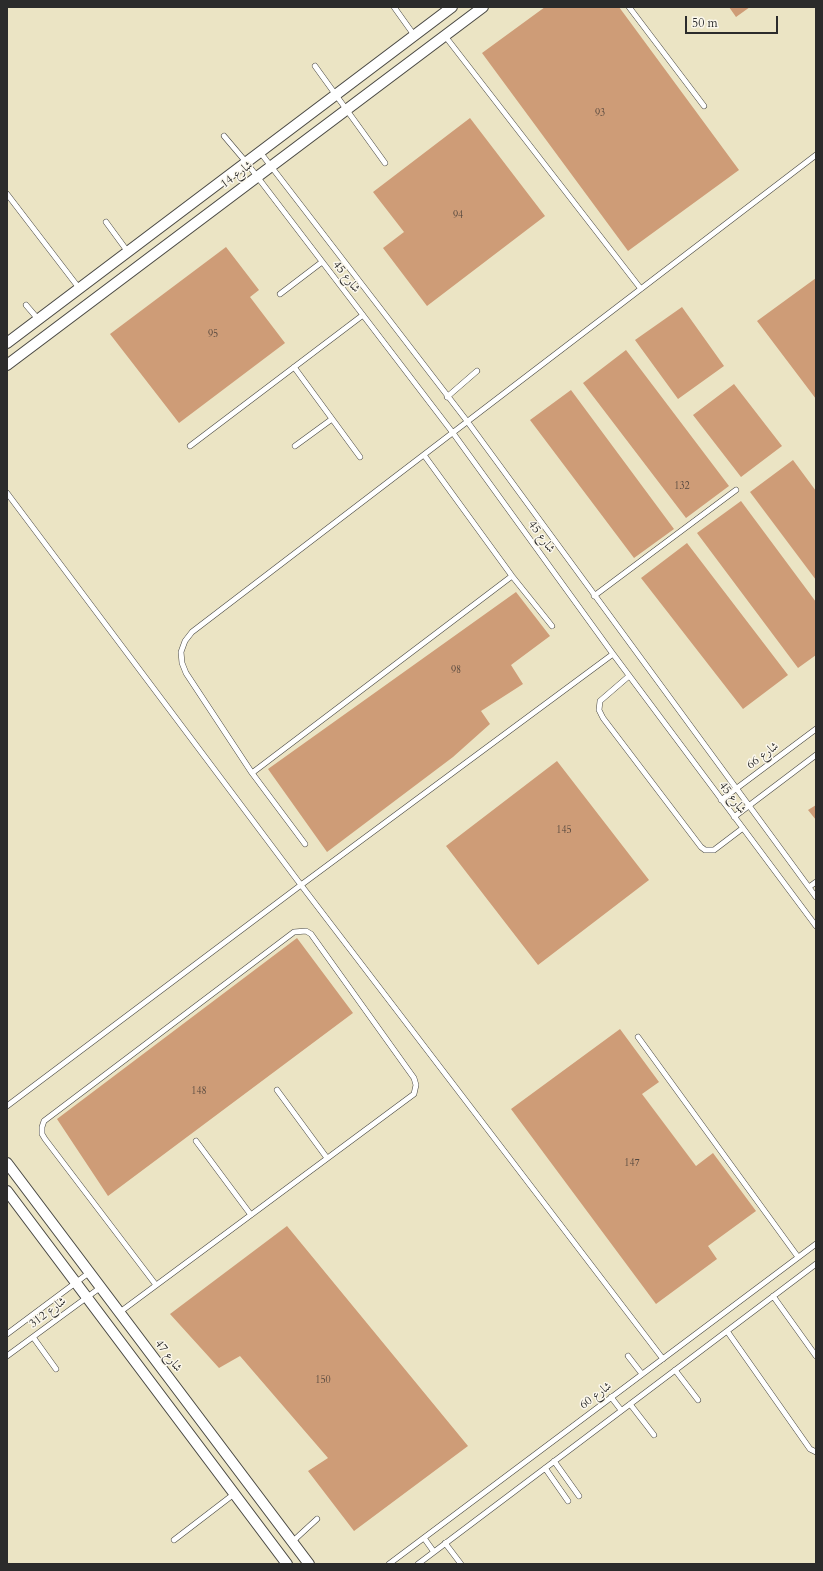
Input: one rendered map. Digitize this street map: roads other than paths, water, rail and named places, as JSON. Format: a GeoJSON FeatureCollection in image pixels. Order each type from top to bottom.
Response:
{"type":"FeatureCollection","features":[{"type":"Feature","properties":{"kind":"street","name":"شارع 14"},"geometry":{"type":"LineString","coordinates":[[7,343],[452,7]]}},
{"type":"Feature","properties":{"kind":"street","name":"شارع 14"},"geometry":{"type":"LineString","coordinates":[[7,364],[483,7]]}},
{"type":"Feature","properties":{"kind":"street","name":"شارع 47"},"geometry":{"type":"LineString","coordinates":[[7,1163],[309,1564]]}},
{"type":"Feature","properties":{"kind":"street"},"geometry":{"type":"LineString","coordinates":[[7,1191],[284,1563]]}},
{"type":"Feature","properties":{"kind":"lane"},"geometry":{"type":"LineString","coordinates":[[394,7],[414,35]]}},
{"type":"Feature","properties":{"kind":"lane"},"geometry":{"type":"LineString","coordinates":[[629,7],[704,106]]}},
{"type":"Feature","properties":{"kind":"lane"},"geometry":{"type":"LineString","coordinates":[[445,36],[641,289]]}},
{"type":"Feature","properties":{"kind":"lane"},"geometry":{"type":"LineString","coordinates":[[315,66],[385,163]]}},
{"type":"Feature","properties":{"kind":"lane","name":"شارع 45"},"geometry":{"type":"LineString","coordinates":[[224,136],[257,176],[453,433],[629,676],[816,926]]}},
{"type":"Feature","properties":{"kind":"lane","name":"شارع 45"},"geometry":{"type":"LineString","coordinates":[[260,152],[447,397],[467,421],[735,789],[816,897]]}},
{"type":"Feature","properties":{"kind":"lane"},"geometry":{"type":"LineString","coordinates":[[305,844],[252,772],[186,673],[182,663],[181,652],[185,641],[192,632],[816,155]]}},
{"type":"Feature","properties":{"kind":"lane"},"geometry":{"type":"LineString","coordinates":[[7,194],[79,288]]}},
{"type":"Feature","properties":{"kind":"lane"},"geometry":{"type":"LineString","coordinates":[[106,222],[128,252]]}},
{"type":"Feature","properties":{"kind":"lane"},"geometry":{"type":"LineString","coordinates":[[280,294],[322,262]]}},
{"type":"Feature","properties":{"kind":"lane"},"geometry":{"type":"LineString","coordinates":[[26,305],[38,319]]}},
{"type":"Feature","properties":{"kind":"lane"},"geometry":{"type":"LineString","coordinates":[[190,446],[363,315]]}},
{"type":"Feature","properties":{"kind":"lane"},"geometry":{"type":"LineString","coordinates":[[294,367],[360,457]]}},
{"type":"Feature","properties":{"kind":"lane"},"geometry":{"type":"LineString","coordinates":[[447,397],[477,371]]}},
{"type":"Feature","properties":{"kind":"lane"},"geometry":{"type":"LineString","coordinates":[[295,446],[332,419]]}},
{"type":"Feature","properties":{"kind":"lane"},"geometry":{"type":"LineString","coordinates":[[424,455],[512,576],[552,626]]}},
{"type":"Feature","properties":{"kind":"lane"},"geometry":{"type":"LineString","coordinates":[[594,596],[736,490]]}},
{"type":"Feature","properties":{"kind":"lane"},"geometry":{"type":"LineString","coordinates":[[7,493],[301,885],[663,1359]]}},
{"type":"Feature","properties":{"kind":"lane"},"geometry":{"type":"LineString","coordinates":[[252,772],[512,576]]}},
{"type":"Feature","properties":{"kind":"lane"},"geometry":{"type":"LineString","coordinates":[[7,1106],[301,885],[613,654]]}},
{"type":"Feature","properties":{"kind":"lane"},"geometry":{"type":"LineString","coordinates":[[629,676],[603,697],[599,705],[601,714],[627,750],[701,847],[714,850],[742,828]]}},
{"type":"Feature","properties":{"kind":"lane","name":"شارع 66"},"geometry":{"type":"LineString","coordinates":[[721,800],[816,729]]}},
{"type":"Feature","properties":{"kind":"lane"},"geometry":{"type":"LineString","coordinates":[[734,817],[816,755]]}},
{"type":"Feature","properties":{"kind":"lane"},"geometry":{"type":"LineString","coordinates":[[809,887],[816,882]]}},
{"type":"Feature","properties":{"kind":"lane"},"geometry":{"type":"LineString","coordinates":[[120,1312],[414,1094],[416,1085],[414,1078],[311,934],[299,930],[294,932],[44,1121],[42,1134],[45,1139],[156,1285]]}},
{"type":"Feature","properties":{"kind":"lane"},"geometry":{"type":"LineString","coordinates":[[638,1037],[798,1257]]}},
{"type":"Feature","properties":{"kind":"lane"},"geometry":{"type":"LineString","coordinates":[[276,1090],[327,1158]]}},
{"type":"Feature","properties":{"kind":"lane"},"geometry":{"type":"LineString","coordinates":[[196,1141],[251,1215]]}},
{"type":"Feature","properties":{"kind":"lane","name":"شارع 60"},"geometry":{"type":"LineString","coordinates":[[389,1564],[816,1244]]}},
{"type":"Feature","properties":{"kind":"lane"},"geometry":{"type":"LineString","coordinates":[[418,1564],[816,1264]]}},
{"type":"Feature","properties":{"kind":"lane","name":"شارع 312"},"geometry":{"type":"LineString","coordinates":[[7,1334],[90,1272]]}},
{"type":"Feature","properties":{"kind":"lane","name":"شارع 312"},"geometry":{"type":"LineString","coordinates":[[7,1356],[100,1287]]}},
{"type":"Feature","properties":{"kind":"lane"},"geometry":{"type":"LineString","coordinates":[[773,1296],[816,1356]]}},
{"type":"Feature","properties":{"kind":"lane"},"geometry":{"type":"LineString","coordinates":[[727,1331],[810,1449],[816,1452]]}},
{"type":"Feature","properties":{"kind":"lane"},"geometry":{"type":"LineString","coordinates":[[33,1337],[56,1369]]}},
{"type":"Feature","properties":{"kind":"lane"},"geometry":{"type":"LineString","coordinates":[[628,1356],[642,1374]]}},
{"type":"Feature","properties":{"kind":"lane"},"geometry":{"type":"LineString","coordinates":[[675,1370],[698,1400]]}},
{"type":"Feature","properties":{"kind":"lane"},"geometry":{"type":"LineString","coordinates":[[611,1397],[621,1410]]}},
{"type":"Feature","properties":{"kind":"lane"},"geometry":{"type":"LineString","coordinates":[[630,1404],[654,1436]]}},
{"type":"Feature","properties":{"kind":"lane"},"geometry":{"type":"LineString","coordinates":[[554,1461],[579,1496]]}},
{"type":"Feature","properties":{"kind":"lane"},"geometry":{"type":"LineString","coordinates":[[545,1468],[568,1501]]}},
{"type":"Feature","properties":{"kind":"lane"},"geometry":{"type":"LineString","coordinates":[[174,1540],[234,1494]]}},
{"type":"Feature","properties":{"kind":"lane"},"geometry":{"type":"LineString","coordinates":[[292,1542],[317,1519]]}},
{"type":"Feature","properties":{"kind":"lane"},"geometry":{"type":"LineString","coordinates":[[424,1538],[434,1552]]}},
{"type":"Feature","properties":{"kind":"lane"},"geometry":{"type":"LineString","coordinates":[[445,1543],[461,1564]]}}]}
